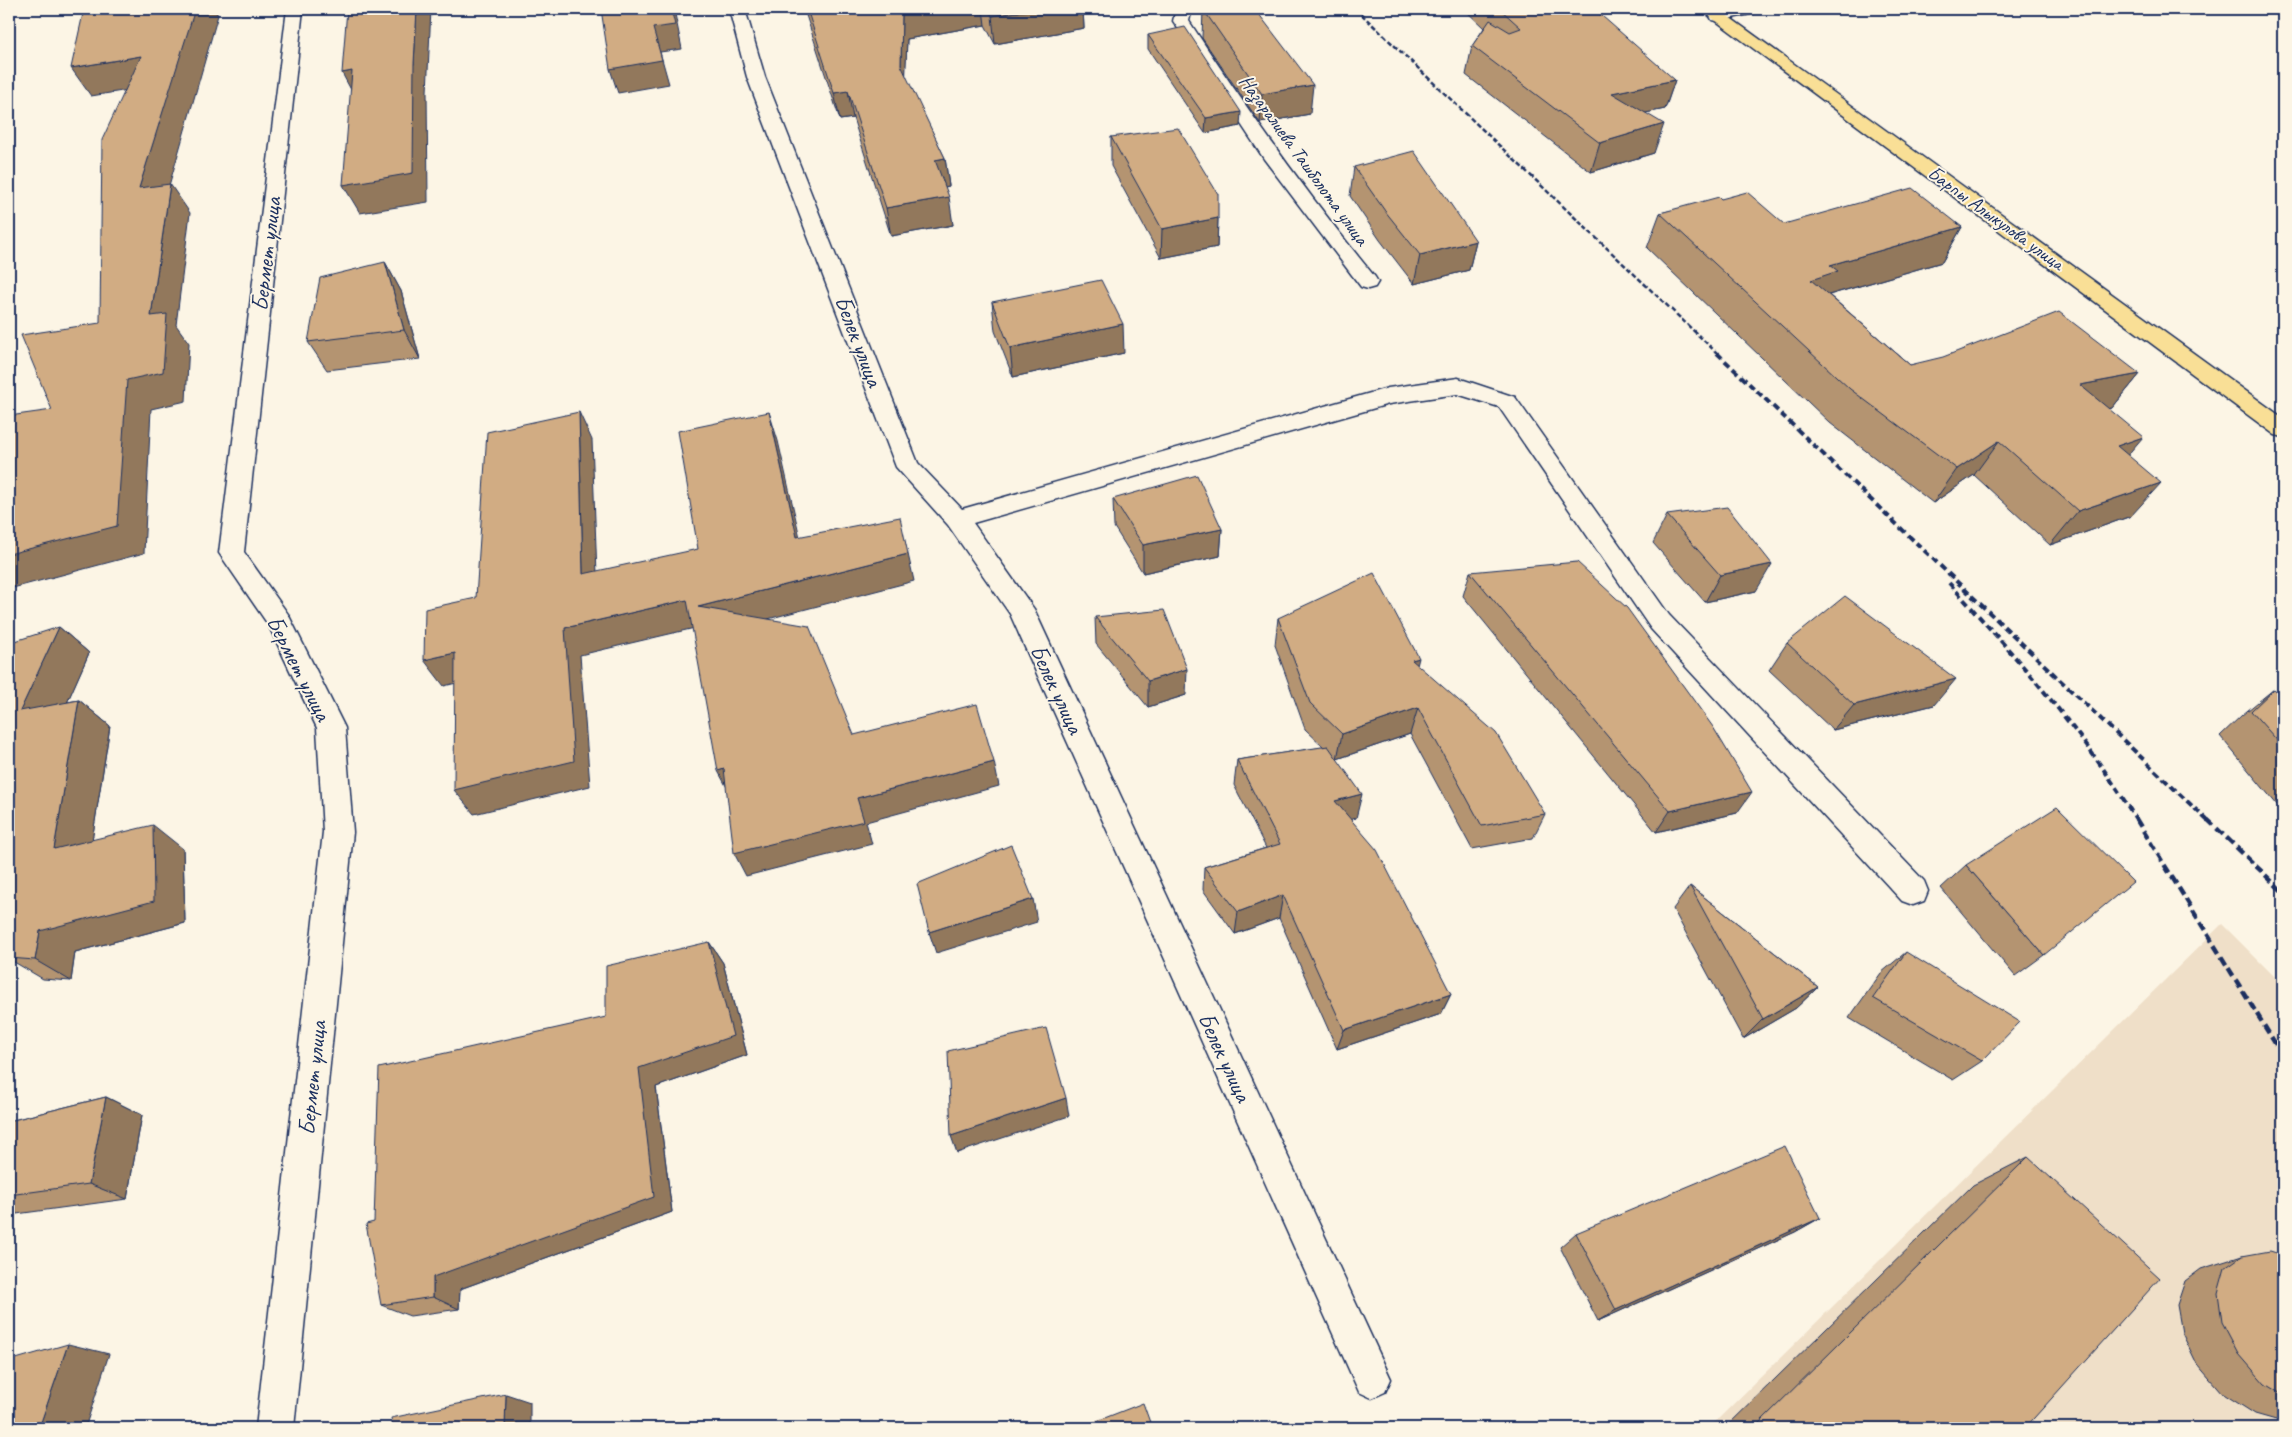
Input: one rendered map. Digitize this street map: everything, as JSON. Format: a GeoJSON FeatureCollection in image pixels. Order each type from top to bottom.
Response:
{"type":"FeatureCollection","features":[{"type":"Feature","properties":{"kind":"main road","name":"Барпы Алыкулова улица"},"geometry":{"type":"LineString","coordinates":[[1713,12],[2283,430]]}},
{"type":"Feature","properties":{"kind":"street","name":"Бермет улица"},"geometry":{"type":"LineString","coordinates":[[275,1428],[338,832],[331,728],[279,621],[231,552],[295,9]]}},
{"type":"Feature","properties":{"kind":"street","name":"Белек улица"},"geometry":{"type":"LineString","coordinates":[[738,9],[756,77],[908,467],[957,519],[1021,609],[1372,1379]]}},
{"type":"Feature","properties":{"kind":"street","name":"Назаралиева Ташболота улица"},"geometry":{"type":"LineString","coordinates":[[1184,9],[1182,21],[1234,105],[1317,221],[1368,282]]}},
{"type":"Feature","properties":{"kind":"street"},"geometry":{"type":"LineString","coordinates":[[1713,12],[1749,9]]}},
{"type":"Feature","properties":{"kind":"street"},"geometry":{"type":"LineString","coordinates":[[957,519],[1388,396],[1458,386],[1507,402],[1660,622],[1913,891]]}},
{"type":"Feature","properties":{"kind":"shaded area"},"geometry":{"type":"Polygon","coordinates":[[[2222,924],[2283,985],[2283,1428],[1709,1428],[2222,924]]]}},
{"type":"Feature","properties":{"kind":"building"},"geometry":{"type":"Polygon","coordinates":[[[84,9],[195,9],[139,188],[170,184],[151,316],[167,314],[163,372],[127,380],[117,526],[9,554],[9,416],[52,410],[21,335],[100,323],[102,140],[141,56],[71,68],[84,9]]]}},
{"type":"Feature","properties":{"kind":"building"},"geometry":{"type":"Polygon","coordinates":[[[347,9],[417,9],[414,64],[413,173],[343,185],[352,71],[342,73],[347,9]]]}},
{"type":"Feature","properties":{"kind":"building"},"geometry":{"type":"Polygon","coordinates":[[[601,9],[671,9],[675,25],[653,28],[662,60],[610,69],[601,9]]]}},
{"type":"Feature","properties":{"kind":"building"},"geometry":{"type":"Polygon","coordinates":[[[807,9],[921,9],[902,12],[901,65],[945,158],[935,160],[949,197],[886,208],[848,91],[834,93],[807,9]]]}},
{"type":"Feature","properties":{"kind":"building"},"geometry":{"type":"Polygon","coordinates":[[[988,9],[1036,9],[992,16],[988,9]]]}},
{"type":"Feature","properties":{"kind":"building"},"geometry":{"type":"Polygon","coordinates":[[[1203,9],[1255,9],[1313,85],[1262,94],[1203,9]]]}},
{"type":"Feature","properties":{"kind":"building"},"geometry":{"type":"Polygon","coordinates":[[[1500,9],[1570,9],[1575,14],[1594,9],[1675,80],[1612,93],[1664,124],[1600,143],[1472,46],[1490,20],[1510,32],[1521,28],[1500,9]]]}},
{"type":"Feature","properties":{"kind":"building"},"geometry":{"type":"Polygon","coordinates":[[[1185,27],[1241,112],[1206,118],[1148,35],[1185,27]]]}},
{"type":"Feature","properties":{"kind":"building"},"geometry":{"type":"Polygon","coordinates":[[[1178,128],[1218,194],[1218,218],[1162,229],[1111,137],[1178,128]]]}},
{"type":"Feature","properties":{"kind":"building"},"geometry":{"type":"Polygon","coordinates":[[[1414,151],[1476,241],[1420,255],[1385,211],[1354,167],[1414,151]]]}},
{"type":"Feature","properties":{"kind":"building"},"geometry":{"type":"Polygon","coordinates":[[[1912,188],[1962,227],[1830,265],[1838,271],[1811,280],[1910,365],[1943,357],[2059,312],[2140,374],[2080,385],[2143,437],[2117,446],[2161,483],[2078,511],[1999,441],[1957,469],[1850,389],[1660,213],[1719,197],[1721,199],[1747,192],[1784,224],[1912,188]]]}},
{"type":"Feature","properties":{"kind":"building"},"geometry":{"type":"Polygon","coordinates":[[[385,262],[404,330],[308,342],[320,278],[385,262]]]}},
{"type":"Feature","properties":{"kind":"building"},"geometry":{"type":"Polygon","coordinates":[[[1101,280],[1123,324],[1010,348],[992,302],[1101,280]]]}},
{"type":"Feature","properties":{"kind":"building"},"geometry":{"type":"Polygon","coordinates":[[[579,412],[583,574],[698,549],[678,431],[769,412],[797,537],[900,517],[908,554],[698,607],[809,626],[854,735],[977,704],[994,762],[857,798],[864,821],[734,853],[724,769],[718,771],[687,600],[565,628],[574,761],[454,790],[455,653],[424,660],[425,609],[476,598],[487,432],[579,412]]]}},
{"type":"Feature","properties":{"kind":"building"},"geometry":{"type":"Polygon","coordinates":[[[1197,475],[1222,529],[1143,545],[1113,499],[1197,475]]]}},
{"type":"Feature","properties":{"kind":"building"},"geometry":{"type":"Polygon","coordinates":[[[1727,507],[1772,564],[1720,575],[1667,515],[1727,507]]]}},
{"type":"Feature","properties":{"kind":"building"},"geometry":{"type":"Polygon","coordinates":[[[1577,562],[1627,608],[1713,727],[1752,792],[1670,811],[1470,572],[1577,562]]]}},
{"type":"Feature","properties":{"kind":"building"},"geometry":{"type":"Polygon","coordinates":[[[1374,573],[1419,658],[1412,660],[1496,733],[1545,814],[1482,826],[1418,708],[1342,734],[1310,703],[1278,618],[1374,573]]]}},
{"type":"Feature","properties":{"kind":"building"},"geometry":{"type":"Polygon","coordinates":[[[1845,596],[1956,679],[1854,705],[1787,643],[1845,596]]]}},
{"type":"Feature","properties":{"kind":"building"},"geometry":{"type":"Polygon","coordinates":[[[1164,610],[1187,669],[1148,681],[1095,617],[1164,610]]]}},
{"type":"Feature","properties":{"kind":"building"},"geometry":{"type":"Polygon","coordinates":[[[59,627],[20,711],[79,700],[54,849],[153,825],[154,901],[40,931],[35,960],[9,958],[9,643],[59,627]]]}},
{"type":"Feature","properties":{"kind":"building"},"geometry":{"type":"Polygon","coordinates":[[[2274,689],[2283,697],[2283,747],[2251,711],[2274,689]]]}},
{"type":"Feature","properties":{"kind":"building"},"geometry":{"type":"Polygon","coordinates":[[[1328,746],[1362,794],[1335,801],[1377,850],[1451,994],[1344,1030],[1283,895],[1238,912],[1204,867],[1280,844],[1237,760],[1328,746]]]}},
{"type":"Feature","properties":{"kind":"building"},"geometry":{"type":"Polygon","coordinates":[[[2057,807],[2133,882],[2044,955],[1966,865],[2057,807]]]}},
{"type":"Feature","properties":{"kind":"building"},"geometry":{"type":"Polygon","coordinates":[[[1011,845],[1033,899],[929,932],[917,884],[1011,845]]]}},
{"type":"Feature","properties":{"kind":"building"},"geometry":{"type":"Polygon","coordinates":[[[1690,886],[1818,987],[1763,1019],[1690,886]]]}},
{"type":"Feature","properties":{"kind":"building"},"geometry":{"type":"Polygon","coordinates":[[[709,942],[733,1036],[639,1068],[654,1197],[433,1277],[433,1297],[381,1305],[366,1224],[374,1222],[379,1068],[606,1017],[606,966],[709,942]]]}},
{"type":"Feature","properties":{"kind":"building"},"geometry":{"type":"Polygon","coordinates":[[[1906,952],[2020,1022],[1982,1061],[1873,998],[1906,952]]]}},
{"type":"Feature","properties":{"kind":"building"},"geometry":{"type":"Polygon","coordinates":[[[1046,1028],[1066,1098],[951,1136],[948,1051],[1046,1028]]]}},
{"type":"Feature","properties":{"kind":"building"},"geometry":{"type":"Polygon","coordinates":[[[106,1097],[89,1184],[9,1195],[9,1121],[106,1097]]]}},
{"type":"Feature","properties":{"kind":"building"},"geometry":{"type":"Polygon","coordinates":[[[1785,1146],[1820,1218],[1616,1310],[1576,1233],[1785,1146]]]}},
{"type":"Feature","properties":{"kind":"building"},"geometry":{"type":"Polygon","coordinates":[[[2028,1157],[2160,1278],[2025,1428],[1754,1428],[2028,1157]]]}},
{"type":"Feature","properties":{"kind":"building"},"geometry":{"type":"Polygon","coordinates":[[[2270,1251],[2283,1255],[2283,1395],[2265,1384],[2239,1354],[2222,1322],[2218,1293],[2225,1268],[2242,1256],[2270,1251]]]}},
{"type":"Feature","properties":{"kind":"building"},"geometry":{"type":"Polygon","coordinates":[[[68,1344],[39,1428],[9,1428],[9,1361],[68,1344]]]}},
{"type":"Feature","properties":{"kind":"building"},"geometry":{"type":"Polygon","coordinates":[[[506,1394],[505,1428],[393,1428],[391,1418],[506,1394]]]}},
{"type":"Feature","properties":{"kind":"building"},"geometry":{"type":"Polygon","coordinates":[[[1143,1403],[1152,1428],[1079,1428],[1143,1403]]]}},
{"type":"Feature","properties":{"kind":"railway"},"geometry":{"type":"LineString","coordinates":[[1356,9],[1718,354]]}},
{"type":"Feature","properties":{"kind":"railway"},"geometry":{"type":"LineString","coordinates":[[1717,353],[2208,821]]}},
{"type":"Feature","properties":{"kind":"railway"},"geometry":{"type":"LineString","coordinates":[[1949,583],[2049,697],[2095,758],[2137,821]]}},
{"type":"Feature","properties":{"kind":"railway"},"geometry":{"type":"LineString","coordinates":[[2136,819],[2283,1056]]}},
{"type":"Feature","properties":{"kind":"railway"},"geometry":{"type":"LineString","coordinates":[[2207,819],[2283,892]]}}]}
